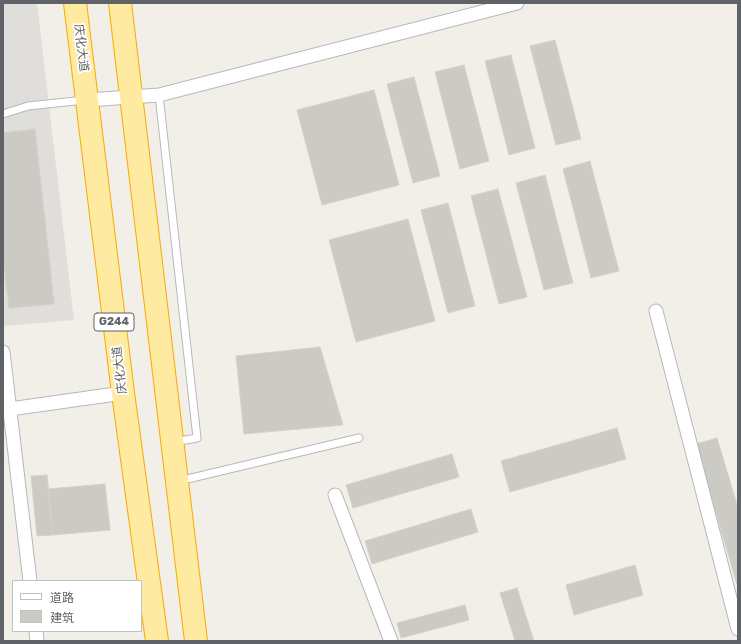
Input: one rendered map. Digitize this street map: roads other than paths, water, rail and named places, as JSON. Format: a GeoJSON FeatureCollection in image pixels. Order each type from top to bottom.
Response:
{"type":"FeatureCollection","features":[{"type":"Feature","properties":{"kind":"highway","name":"庆化大道"},"geometry":{"type":"LineString","coordinates":[[76,3],[123,393],[157,641]]}},
{"type":"Feature","properties":{"kind":"highway"},"geometry":{"type":"LineString","coordinates":[[120,3],[196,641]]}},
{"type":"Feature","properties":{"kind":"street"},"geometry":{"type":"LineString","coordinates":[[88,100],[159,95],[517,3]]}},
{"type":"Feature","properties":{"kind":"street"},"geometry":{"type":"LineString","coordinates":[[656,311],[738,629]]}},
{"type":"Feature","properties":{"kind":"street"},"geometry":{"type":"LineString","coordinates":[[3,352],[6,409],[30,580]]}},
{"type":"Feature","properties":{"kind":"street"},"geometry":{"type":"LineString","coordinates":[[6,409],[123,393]]}},
{"type":"Feature","properties":{"kind":"street"},"geometry":{"type":"LineString","coordinates":[[335,495],[391,641]]}},
{"type":"Feature","properties":{"kind":"lane"},"geometry":{"type":"LineString","coordinates":[[159,95],[197,438],[172,442]]}},
{"type":"Feature","properties":{"kind":"lane"},"geometry":{"type":"LineString","coordinates":[[3,114],[28,106],[88,100]]}},
{"type":"Feature","properties":{"kind":"lane"},"geometry":{"type":"LineString","coordinates":[[177,482],[359,438]]}}]}
